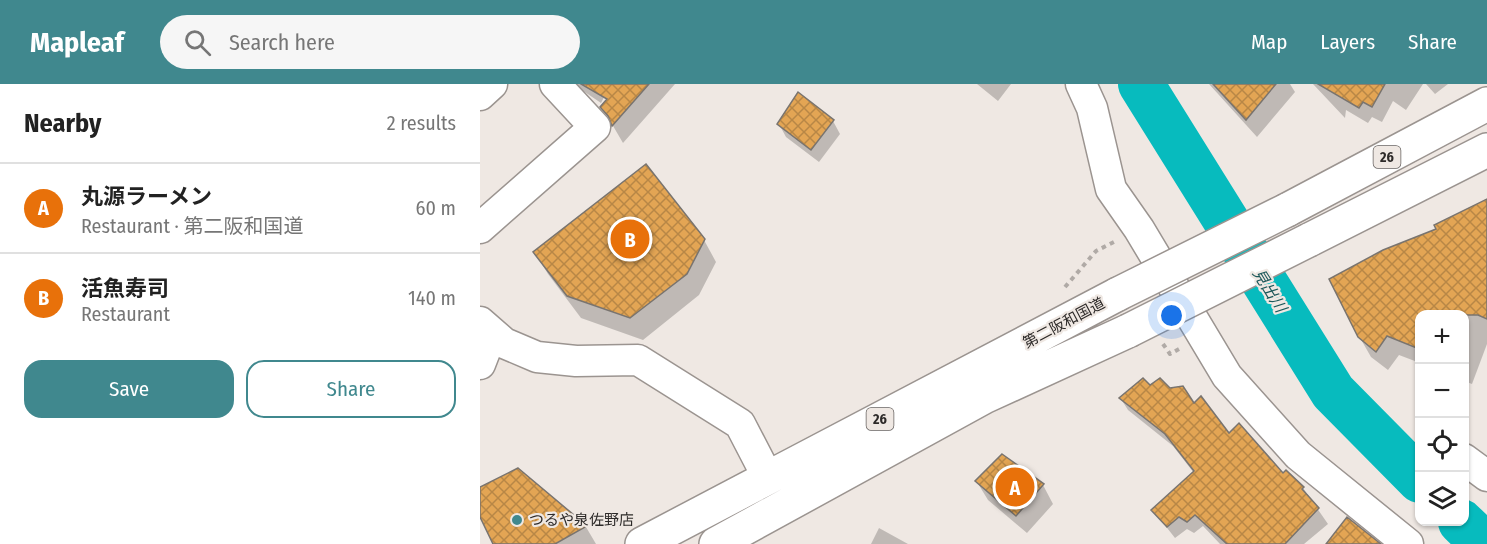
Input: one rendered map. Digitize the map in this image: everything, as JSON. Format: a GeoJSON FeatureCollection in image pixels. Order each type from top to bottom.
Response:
{"type":"FeatureCollection","features":[{"type":"Feature","properties":{"kind":"highway","name":"第二阪和国道"},"geometry":{"type":"LineString","coordinates":[[642,544],[1118,294],[1287,210],[1487,104]]}},
{"type":"Feature","properties":{"kind":"highway","name":"第二阪和国道"},"geometry":{"type":"LineString","coordinates":[[716,544],[984,397],[1128,331],[1487,150]]}},
{"type":"Feature","properties":{"kind":"street"},"geometry":{"type":"LineString","coordinates":[[480,95],[492,84]]}},
{"type":"Feature","properties":{"kind":"street"},"geometry":{"type":"LineString","coordinates":[[480,228],[595,127],[555,84]]}},
{"type":"Feature","properties":{"kind":"street"},"geometry":{"type":"LineString","coordinates":[[1081,84],[1092,108],[1111,189],[1139,229],[1227,376],[1298,455],[1408,544]]}},
{"type":"Feature","properties":{"kind":"street"},"geometry":{"type":"LineString","coordinates":[[486,328],[504,343],[537,357],[576,361],[638,360],[740,424],[768,478]]}},
{"type":"Feature","properties":{"kind":"street"},"geometry":{"type":"LineString","coordinates":[[480,364],[486,328]]}},
{"type":"Feature","properties":{"kind":"street"},"geometry":{"type":"LineString","coordinates":[[1469,463],[1487,476]]}},
{"type":"Feature","properties":{"kind":"path"},"geometry":{"type":"LineString","coordinates":[[1061,291],[1096,251],[1139,229]]}},
{"type":"Feature","properties":{"kind":"building"},"geometry":{"type":"Polygon","coordinates":[[[581,84],[649,84],[612,126],[608,116],[600,107],[607,99],[581,84]]]}},
{"type":"Feature","properties":{"kind":"building"},"geometry":{"type":"Polygon","coordinates":[[[1213,84],[1276,84],[1246,120],[1213,84]]]}},
{"type":"Feature","properties":{"kind":"building"},"geometry":{"type":"Polygon","coordinates":[[[1318,84],[1385,84],[1372,107],[1363,102],[1359,108],[1318,84]]]}},
{"type":"Feature","properties":{"kind":"building"},"geometry":{"type":"Polygon","coordinates":[[[798,92],[834,120],[811,150],[777,124],[798,92]]]}},
{"type":"Feature","properties":{"kind":"building"},"geometry":{"type":"Polygon","coordinates":[[[646,164],[705,239],[687,274],[630,318],[567,296],[533,252],[646,164]]]}},
{"type":"Feature","properties":{"kind":"building"},"geometry":{"type":"Polygon","coordinates":[[[1487,199],[1487,319],[1478,315],[1469,315],[1469,310],[1415,310],[1415,347],[1387,336],[1376,352],[1358,337],[1329,279],[1383,250],[1436,229],[1434,225],[1487,199]]]}},
{"type":"Feature","properties":{"kind":"building"},"geometry":{"type":"Polygon","coordinates":[[[1143,378],[1150,385],[1160,378],[1170,388],[1183,386],[1194,403],[1201,396],[1229,433],[1239,423],[1283,473],[1286,470],[1304,487],[1302,489],[1319,508],[1285,544],[1227,544],[1195,515],[1187,522],[1179,517],[1167,527],[1151,510],[1194,471],[1165,434],[1119,398],[1143,378]]]}},
{"type":"Feature","properties":{"kind":"building"},"geometry":{"type":"Polygon","coordinates":[[[1002,454],[1044,484],[1016,516],[975,481],[1002,454]]]}},
{"type":"Feature","properties":{"kind":"building"},"geometry":{"type":"Polygon","coordinates":[[[518,468],[587,526],[555,544],[493,544],[480,517],[480,487],[518,468]]]}},
{"type":"Feature","properties":{"kind":"building"},"geometry":{"type":"Polygon","coordinates":[[[1347,517],[1381,544],[1326,544],[1347,517]]]}},
{"type":"Feature","properties":{"kind":"waterway","name":"見出川"},"geometry":{"type":"LineString","coordinates":[[1141,84],[1333,392],[1415,475]]}},
{"type":"Feature","properties":{"kind":"waterway","name":"見出川"},"geometry":{"type":"LineString","coordinates":[[1465,526],[1484,544]]}},
{"type":"Feature","properties":{"kind":"place","name":"活魚寿司"},"geometry":{"type":"Point","coordinates":[630,239]}},
{"type":"Feature","properties":{"kind":"place","name":"丸源ラーメン"},"geometry":{"type":"Point","coordinates":[1015,487]}},
{"type":"Feature","properties":{"kind":"place","name":"つるや泉佐野店"},"geometry":{"type":"Point","coordinates":[517,520]}}]}
